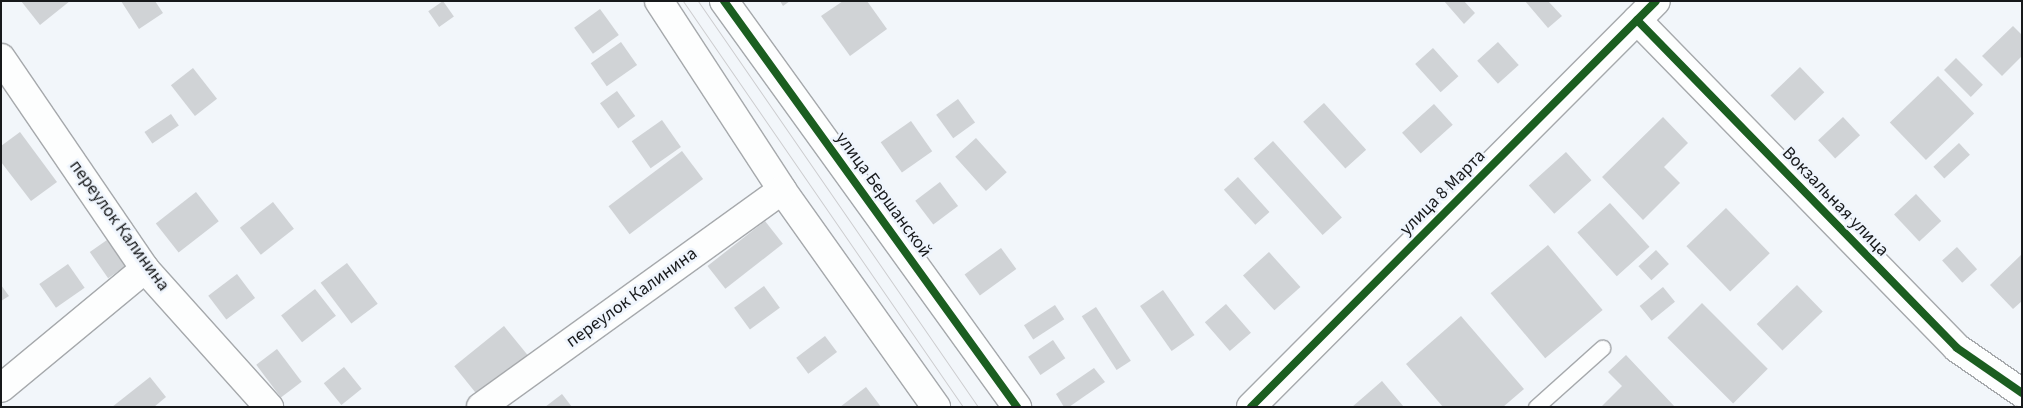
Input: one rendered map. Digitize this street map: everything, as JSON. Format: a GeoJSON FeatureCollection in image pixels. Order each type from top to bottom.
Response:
{"type":"FeatureCollection","features":[{"type":"Feature","properties":{"kind":"street"},"geometry":{"type":"LineString","coordinates":[[658,1],[782,190],[936,407]]}},
{"type":"Feature","properties":{"kind":"street","name":"улица Бершанской"},"geometry":{"type":"LineString","coordinates":[[724,1],[1017,407]]}},
{"type":"Feature","properties":{"kind":"street","name":"Вокзальная улица"},"geometry":{"type":"LineString","coordinates":[[1647,10],[1957,348],[2022,393]]}},
{"type":"Feature","properties":{"kind":"street","name":"улица 8 Марта"},"geometry":{"type":"LineString","coordinates":[[1251,407],[1647,10]]}},
{"type":"Feature","properties":{"kind":"street","name":"переулок Калинина"},"geometry":{"type":"LineString","coordinates":[[1,58],[145,269],[269,407]]}},
{"type":"Feature","properties":{"kind":"street","name":"переулок Калинина"},"geometry":{"type":"LineString","coordinates":[[481,407],[782,190]]}},
{"type":"Feature","properties":{"kind":"street"},"geometry":{"type":"LineString","coordinates":[[1,388],[145,269]]}},
{"type":"Feature","properties":{"kind":"lane"},"geometry":{"type":"LineString","coordinates":[[1536,407],[1602,348]]}},
{"type":"Feature","properties":{"kind":"building"},"geometry":{"type":"Polygon","coordinates":[[[21,1],[70,1],[40,25],[21,1]]]}},
{"type":"Feature","properties":{"kind":"building"},"geometry":{"type":"Polygon","coordinates":[[[121,1],[155,1],[163,13],[139,29],[121,1]]]}},
{"type":"Feature","properties":{"kind":"building"},"geometry":{"type":"Polygon","coordinates":[[[443,1],[454,17],[439,27],[428,11],[443,1]]]}},
{"type":"Feature","properties":{"kind":"building"},"geometry":{"type":"Polygon","coordinates":[[[780,1],[790,1],[783,6],[780,1]]]}},
{"type":"Feature","properties":{"kind":"building"},"geometry":{"type":"Polygon","coordinates":[[[843,1],[867,1],[887,29],[850,56],[821,16],[843,1]]]}},
{"type":"Feature","properties":{"kind":"building"},"geometry":{"type":"Polygon","coordinates":[[[1444,1],[1464,1],[1475,13],[1464,24],[1444,1]]]}},
{"type":"Feature","properties":{"kind":"building"},"geometry":{"type":"Polygon","coordinates":[[[1525,1],[1548,1],[1562,16],[1548,28],[1525,1]]]}},
{"type":"Feature","properties":{"kind":"building"},"geometry":{"type":"Polygon","coordinates":[[[600,9],[619,35],[593,54],[574,28],[600,9]]]}},
{"type":"Feature","properties":{"kind":"building"},"geometry":{"type":"Polygon","coordinates":[[[2013,26],[2022,35],[2022,56],[2002,76],[1982,56],[2013,26]]]}},
{"type":"Feature","properties":{"kind":"building"},"geometry":{"type":"Polygon","coordinates":[[[621,42],[637,65],[607,86],[591,63],[621,42]]]}},
{"type":"Feature","properties":{"kind":"building"},"geometry":{"type":"Polygon","coordinates":[[[1498,42],[1519,65],[1498,84],[1477,61],[1498,42]]]}},
{"type":"Feature","properties":{"kind":"building"},"geometry":{"type":"Polygon","coordinates":[[[1433,48],[1458,76],[1441,92],[1415,64],[1433,48]]]}},
{"type":"Feature","properties":{"kind":"building"},"geometry":{"type":"Polygon","coordinates":[[[1956,58],[1983,85],[1971,97],[1944,70],[1956,58]]]}},
{"type":"Feature","properties":{"kind":"building"},"geometry":{"type":"Polygon","coordinates":[[[1800,67],[1824,92],[1795,121],[1771,95],[1800,67]]]}},
{"type":"Feature","properties":{"kind":"building"},"geometry":{"type":"Polygon","coordinates":[[[193,68],[217,99],[195,116],[171,85],[193,68]]]}},
{"type":"Feature","properties":{"kind":"building"},"geometry":{"type":"Polygon","coordinates":[[[1938,76],[1974,113],[1926,160],[1890,123],[1938,76]]]}},
{"type":"Feature","properties":{"kind":"building"},"geometry":{"type":"Polygon","coordinates":[[[617,91],[635,116],[618,128],[600,103],[617,91]]]}},
{"type":"Feature","properties":{"kind":"building"},"geometry":{"type":"Polygon","coordinates":[[[958,99],[975,122],[953,138],[936,115],[958,99]]]}},
{"type":"Feature","properties":{"kind":"building"},"geometry":{"type":"Polygon","coordinates":[[[1324,103],[1366,150],[1345,169],[1303,122],[1324,103]]]}},
{"type":"Feature","properties":{"kind":"building"},"geometry":{"type":"Polygon","coordinates":[[[1434,104],[1453,125],[1421,154],[1402,133],[1434,104]]]}},
{"type":"Feature","properties":{"kind":"building"},"geometry":{"type":"Polygon","coordinates":[[[171,114],[179,126],[152,144],[144,132],[171,114]]]}},
{"type":"Feature","properties":{"kind":"building"},"geometry":{"type":"Polygon","coordinates":[[[1663,117],[1688,143],[1664,167],[1680,183],[1643,220],[1602,177],[1663,117]]]}},
{"type":"Feature","properties":{"kind":"building"},"geometry":{"type":"Polygon","coordinates":[[[1843,117],[1860,135],[1835,158],[1818,140],[1843,117]]]}},
{"type":"Feature","properties":{"kind":"building"},"geometry":{"type":"Polygon","coordinates":[[[662,120],[681,147],[651,168],[632,141],[662,120]]]}},
{"type":"Feature","properties":{"kind":"building"},"geometry":{"type":"Polygon","coordinates":[[[911,121],[932,151],[902,173],[881,142],[911,121]]]}},
{"type":"Feature","properties":{"kind":"building"},"geometry":{"type":"Polygon","coordinates":[[[20,132],[57,182],[31,201],[1,162],[1,146],[20,132]]]}},
{"type":"Feature","properties":{"kind":"building"},"geometry":{"type":"Polygon","coordinates":[[[976,138],[1007,172],[986,191],[955,157],[976,138]]]}},
{"type":"Feature","properties":{"kind":"building"},"geometry":{"type":"Polygon","coordinates":[[[1273,141],[1342,218],[1323,235],[1254,158],[1273,141]]]}},
{"type":"Feature","properties":{"kind":"building"},"geometry":{"type":"Polygon","coordinates":[[[1959,143],[1970,155],[1944,179],[1933,167],[1959,143]]]}},
{"type":"Feature","properties":{"kind":"building"},"geometry":{"type":"Polygon","coordinates":[[[682,151],[703,179],[630,234],[609,206],[682,151]]]}},
{"type":"Feature","properties":{"kind":"building"},"geometry":{"type":"Polygon","coordinates":[[[1566,152],[1591,180],[1554,214],[1529,185],[1566,152]]]}},
{"type":"Feature","properties":{"kind":"building"},"geometry":{"type":"Polygon","coordinates":[[[1238,177],[1269,212],[1255,225],[1224,190],[1238,177]]]}},
{"type":"Feature","properties":{"kind":"building"},"geometry":{"type":"Polygon","coordinates":[[[940,182],[958,206],[933,225],[915,201],[940,182]]]}},
{"type":"Feature","properties":{"kind":"building"},"geometry":{"type":"Polygon","coordinates":[[[196,192],[219,221],[179,253],[156,223],[196,192]]]}},
{"type":"Feature","properties":{"kind":"building"},"geometry":{"type":"Polygon","coordinates":[[[1916,194],[1941,221],[1919,242],[1894,214],[1916,194]]]}},
{"type":"Feature","properties":{"kind":"building"},"geometry":{"type":"Polygon","coordinates":[[[273,202],[294,229],[261,255],[240,228],[273,202]]]}},
{"type":"Feature","properties":{"kind":"building"},"geometry":{"type":"Polygon","coordinates":[[[1610,203],[1649,247],[1617,276],[1577,232],[1610,203]]]}},
{"type":"Feature","properties":{"kind":"building"},"geometry":{"type":"Polygon","coordinates":[[[1726,208],[1770,253],[1730,292],[1686,246],[1726,208]]]}},
{"type":"Feature","properties":{"kind":"building"},"geometry":{"type":"Polygon","coordinates":[[[765,221],[783,244],[725,289],[707,266],[765,221]]]}},
{"type":"Feature","properties":{"kind":"building"},"geometry":{"type":"Polygon","coordinates":[[[107,240],[125,266],[108,278],[90,252],[107,240]]]}},
{"type":"Feature","properties":{"kind":"building"},"geometry":{"type":"Polygon","coordinates":[[[1548,245],[1603,310],[1545,358],[1491,293],[1548,245]]]}},
{"type":"Feature","properties":{"kind":"building"},"geometry":{"type":"Polygon","coordinates":[[[1957,247],[1977,269],[1962,283],[1942,260],[1957,247]]]}},
{"type":"Feature","properties":{"kind":"building"},"geometry":{"type":"Polygon","coordinates":[[[1001,248],[1016,269],[980,295],[965,274],[1001,248]]]}},
{"type":"Feature","properties":{"kind":"building"},"geometry":{"type":"Polygon","coordinates":[[[1656,250],[1669,264],[1651,280],[1638,266],[1656,250]]]}},
{"type":"Feature","properties":{"kind":"building"},"geometry":{"type":"Polygon","coordinates":[[[1269,252],[1300,287],[1274,310],[1243,275],[1269,252]]]}},
{"type":"Feature","properties":{"kind":"building"},"geometry":{"type":"Polygon","coordinates":[[[2022,254],[2022,301],[2013,309],[1990,285],[2022,254]]]}},
{"type":"Feature","properties":{"kind":"building"},"geometry":{"type":"Polygon","coordinates":[[[347,263],[378,304],[351,324],[321,283],[347,263]]]}},
{"type":"Feature","properties":{"kind":"building"},"geometry":{"type":"Polygon","coordinates":[[[68,264],[85,288],[56,308],[39,284],[68,264]]]}},
{"type":"Feature","properties":{"kind":"building"},"geometry":{"type":"Polygon","coordinates":[[[237,274],[255,298],[226,320],[208,296],[237,274]]]}},
{"type":"Feature","properties":{"kind":"building"},"geometry":{"type":"Polygon","coordinates":[[[1,285],[9,296],[1,301],[1,285]]]}},
{"type":"Feature","properties":{"kind":"building"},"geometry":{"type":"Polygon","coordinates":[[[1797,285],[1823,312],[1782,351],[1757,324],[1797,285]]]}},
{"type":"Feature","properties":{"kind":"building"},"geometry":{"type":"Polygon","coordinates":[[[764,286],[780,308],[750,330],[734,308],[764,286]]]}},
{"type":"Feature","properties":{"kind":"building"},"geometry":{"type":"Polygon","coordinates":[[[1663,287],[1675,302],[1652,321],[1640,306],[1663,287]]]}},
{"type":"Feature","properties":{"kind":"building"},"geometry":{"type":"Polygon","coordinates":[[[315,289],[336,316],[302,342],[281,315],[315,289]]]}},
{"type":"Feature","properties":{"kind":"building"},"geometry":{"type":"Polygon","coordinates":[[[1163,290],[1195,335],[1172,351],[1140,306],[1163,290]]]}},
{"type":"Feature","properties":{"kind":"building"},"geometry":{"type":"Polygon","coordinates":[[[1702,303],[1768,369],[1733,403],[1667,338],[1702,303]]]}},
{"type":"Feature","properties":{"kind":"building"},"geometry":{"type":"Polygon","coordinates":[[[1226,304],[1251,333],[1230,351],[1205,322],[1226,304]]]}},
{"type":"Feature","properties":{"kind":"building"},"geometry":{"type":"Polygon","coordinates":[[[1055,305],[1064,319],[1033,339],[1024,325],[1055,305]]]}},
{"type":"Feature","properties":{"kind":"building"},"geometry":{"type":"Polygon","coordinates":[[[1096,307],[1131,361],[1117,370],[1082,316],[1096,307]]]}},
{"type":"Feature","properties":{"kind":"building"},"geometry":{"type":"Polygon","coordinates":[[[1461,316],[1524,389],[1503,407],[1443,407],[1406,364],[1461,316]]]}},
{"type":"Feature","properties":{"kind":"building"},"geometry":{"type":"Polygon","coordinates":[[[504,326],[530,358],[480,398],[454,366],[504,326]]]}},
{"type":"Feature","properties":{"kind":"building"},"geometry":{"type":"Polygon","coordinates":[[[825,336],[837,352],[808,374],[796,358],[825,336]]]}},
{"type":"Feature","properties":{"kind":"building"},"geometry":{"type":"Polygon","coordinates":[[[1053,340],[1065,358],[1040,375],[1028,357],[1053,340]]]}},
{"type":"Feature","properties":{"kind":"building"},"geometry":{"type":"Polygon","coordinates":[[[277,349],[302,382],[281,397],[256,365],[277,349]]]}},
{"type":"Feature","properties":{"kind":"building"},"geometry":{"type":"Polygon","coordinates":[[[1626,355],[1675,407],[1601,407],[1622,386],[1608,372],[1626,355]]]}},
{"type":"Feature","properties":{"kind":"building"},"geometry":{"type":"Polygon","coordinates":[[[344,367],[362,389],[341,405],[324,383],[344,367]]]}},
{"type":"Feature","properties":{"kind":"building"},"geometry":{"type":"Polygon","coordinates":[[[1094,368],[1105,382],[1069,407],[1064,407],[1056,394],[1094,368]]]}},
{"type":"Feature","properties":{"kind":"building"},"geometry":{"type":"Polygon","coordinates":[[[150,377],[166,397],[154,407],[112,407],[150,377]]]}},
{"type":"Feature","properties":{"kind":"building"},"geometry":{"type":"Polygon","coordinates":[[[1382,381],[1404,407],[1352,407],[1382,381]]]}},
{"type":"Feature","properties":{"kind":"building"},"geometry":{"type":"Polygon","coordinates":[[[866,387],[881,407],[840,407],[866,387]]]}},
{"type":"Feature","properties":{"kind":"building"},"geometry":{"type":"Polygon","coordinates":[[[562,394],[572,407],[545,407],[562,394]]]}},
{"type":"Feature","properties":{"kind":"tram line"},"geometry":{"type":"LineString","coordinates":[[683,1],[963,407]]}},
{"type":"Feature","properties":{"kind":"tram line"},"geometry":{"type":"LineString","coordinates":[[698,1],[978,407]]}},
{"type":"Feature","properties":{"kind":"cycle path"},"geometry":{"type":"LineString","coordinates":[[724,1],[1017,407]]}},
{"type":"Feature","properties":{"kind":"cycle path"},"geometry":{"type":"LineString","coordinates":[[1251,407],[1656,1]]}},
{"type":"Feature","properties":{"kind":"cycle path"},"geometry":{"type":"LineString","coordinates":[[1637,20],[1957,348],[2022,393]]}}]}
